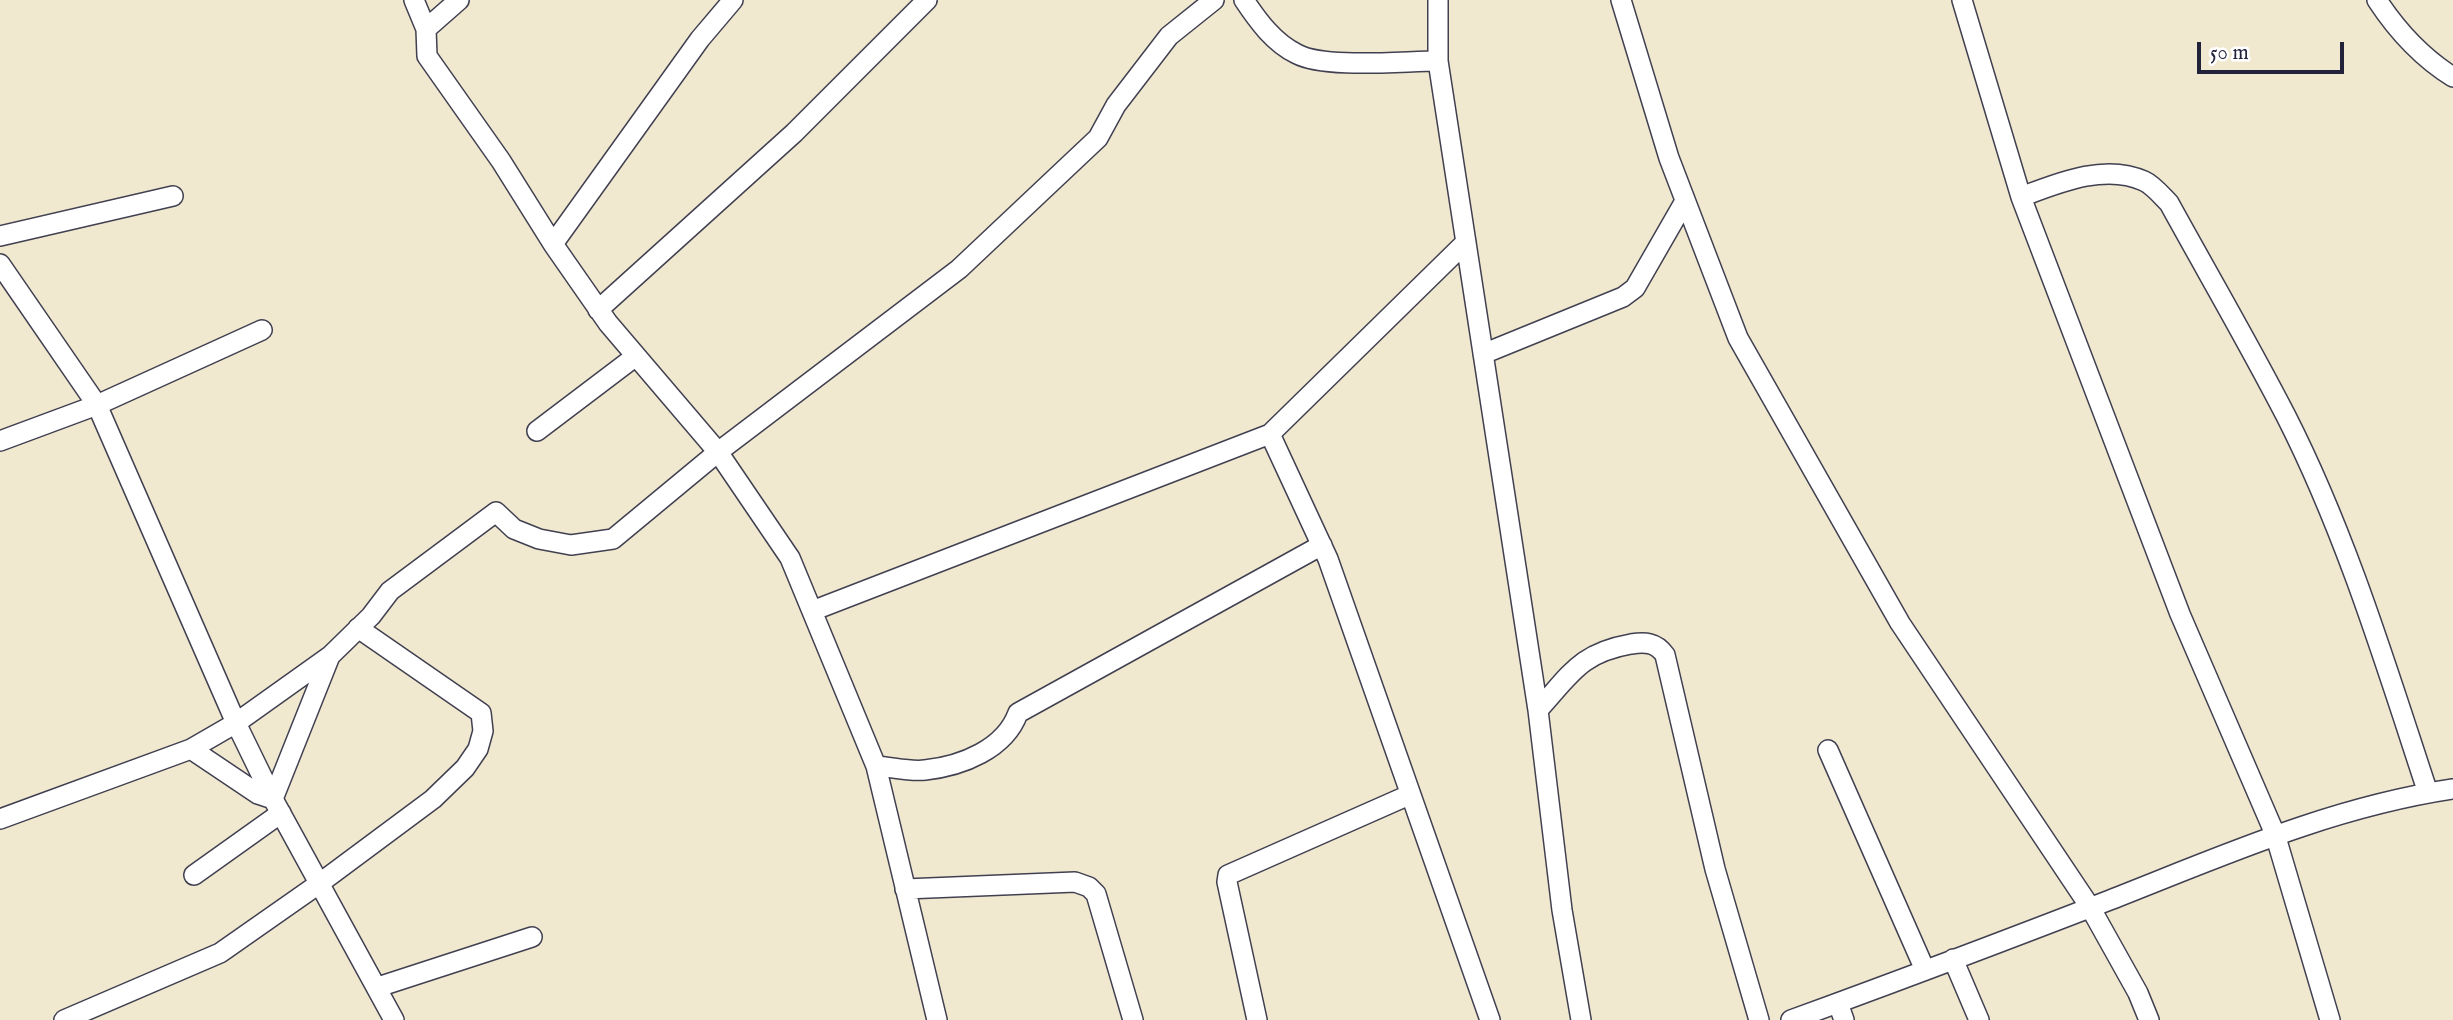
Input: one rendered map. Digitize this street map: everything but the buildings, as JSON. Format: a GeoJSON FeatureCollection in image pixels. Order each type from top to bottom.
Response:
{"type":"FeatureCollection","features":[{"type":"Feature","properties":{"kind":"street"},"geometry":{"type":"LineString","coordinates":[[414,0],[426,29],[427,57],[501,161],[553,244],[598,310],[718,452],[790,558],[876,766],[937,1020]]}},
{"type":"Feature","properties":{"kind":"street"},"geometry":{"type":"LineString","coordinates":[[426,29],[459,0]]}},
{"type":"Feature","properties":{"kind":"street"},"geometry":{"type":"LineString","coordinates":[[553,244],[700,39],[733,0]]}},
{"type":"Feature","properties":{"kind":"street"},"geometry":{"type":"LineString","coordinates":[[598,310],[794,133],[927,0]]}},
{"type":"Feature","properties":{"kind":"street"},"geometry":{"type":"LineString","coordinates":[[0,819],[191,750],[236,723],[330,656],[390,591],[496,512],[514,529],[539,539],[571,545],[593,544],[613,538],[718,452],[959,269],[1098,138],[1116,105],[1169,36],[1213,0]]}},
{"type":"Feature","properties":{"kind":"street"},"geometry":{"type":"LineString","coordinates":[[1244,0],[1281,45],[1299,56],[1324,62],[1438,61]]}},
{"type":"Feature","properties":{"kind":"street"},"geometry":{"type":"LineString","coordinates":[[1438,0],[1438,61],[1538,710],[1562,911],[1581,1020]]}},
{"type":"Feature","properties":{"kind":"street"},"geometry":{"type":"LineString","coordinates":[[1621,0],[1685,201],[1738,338],[1893,611],[2090,908],[2138,993],[2149,1020]]}},
{"type":"Feature","properties":{"kind":"street"},"geometry":{"type":"LineString","coordinates":[[1962,0],[2021,197],[2180,614],[2275,834],[2330,1020]]}},
{"type":"Feature","properties":{"kind":"street"},"geometry":{"type":"LineString","coordinates":[[2377,0],[2394,26],[2427,61],[2453,77]]}},
{"type":"Feature","properties":{"kind":"street"},"geometry":{"type":"LineString","coordinates":[[2021,197],[2067,180],[2105,174],[2145,181],[2169,203],[2287,418],[2333,522],[2358,583],[2428,793]]}},
{"type":"Feature","properties":{"kind":"street"},"geometry":{"type":"LineString","coordinates":[[0,236],[173,195]]}},
{"type":"Feature","properties":{"kind":"street"},"geometry":{"type":"LineString","coordinates":[[1483,354],[1623,297],[1635,288],[1685,201]]}},
{"type":"Feature","properties":{"kind":"street"},"geometry":{"type":"LineString","coordinates":[[812,611],[1270,434],[1466,242]]}},
{"type":"Feature","properties":{"kind":"street"},"geometry":{"type":"LineString","coordinates":[[0,264],[97,405],[236,723],[277,806],[394,1020]]}},
{"type":"Feature","properties":{"kind":"street"},"geometry":{"type":"LineString","coordinates":[[0,442],[97,405],[262,330]]}},
{"type":"Feature","properties":{"kind":"street"},"geometry":{"type":"LineString","coordinates":[[537,431],[636,356]]}},
{"type":"Feature","properties":{"kind":"street"},"geometry":{"type":"LineString","coordinates":[[1270,434],[1322,545],[1490,1020]]}},
{"type":"Feature","properties":{"kind":"street"},"geometry":{"type":"LineString","coordinates":[[876,766],[924,770],[969,760],[1005,738],[1018,713],[1322,545]]}},
{"type":"Feature","properties":{"kind":"street"},"geometry":{"type":"LineString","coordinates":[[64,1020],[220,953],[433,799],[465,768],[478,749],[483,732],[481,713],[358,628]]}},
{"type":"Feature","properties":{"kind":"street"},"geometry":{"type":"LineString","coordinates":[[1538,710],[1584,660],[1604,649],[1642,642],[1659,648],[1664,655],[1715,869],[1759,1020]]}},
{"type":"Feature","properties":{"kind":"street"},"geometry":{"type":"LineString","coordinates":[[194,875],[277,806],[330,656]]}},
{"type":"Feature","properties":{"kind":"street"},"geometry":{"type":"LineString","coordinates":[[191,750],[277,806]]}},
{"type":"Feature","properties":{"kind":"street"},"geometry":{"type":"LineString","coordinates":[[1828,750],[1925,970]]}},
{"type":"Feature","properties":{"kind":"street"},"geometry":{"type":"LineString","coordinates":[[1791,1020],[1841,1012],[1925,970],[2275,834],[2428,793],[2453,789]]}},
{"type":"Feature","properties":{"kind":"street"},"geometry":{"type":"LineString","coordinates":[[1257,1020],[1227,882],[1228,875],[1409,795]]}},
{"type":"Feature","properties":{"kind":"street"},"geometry":{"type":"LineString","coordinates":[[905,889],[1074,882],[1088,887],[1096,894],[1133,1020]]}},
{"type":"Feature","properties":{"kind":"street"},"geometry":{"type":"LineString","coordinates":[[377,988],[532,937]]}},
{"type":"Feature","properties":{"kind":"street"},"geometry":{"type":"LineString","coordinates":[[1953,959],[1979,1020]]}}]}
